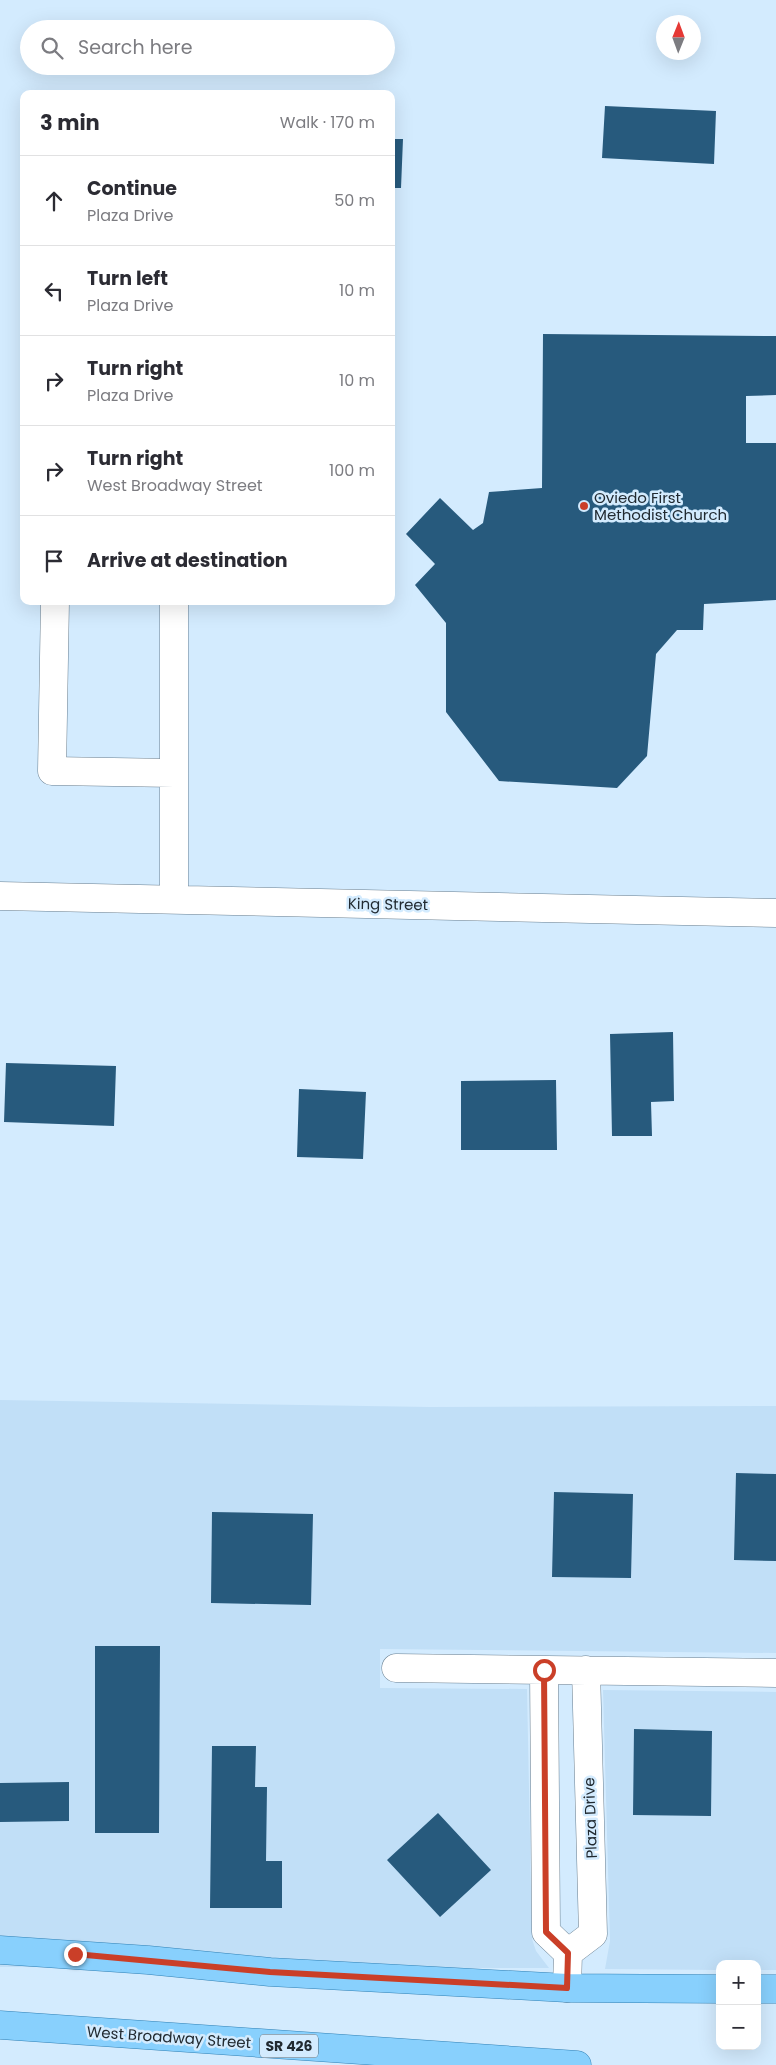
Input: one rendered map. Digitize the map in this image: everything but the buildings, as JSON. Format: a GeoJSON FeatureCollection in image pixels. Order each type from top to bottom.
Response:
{"type":"FeatureCollection","features":[{"type":"Feature","properties":{"kind":"main road"},"geometry":{"type":"LineString","coordinates":[[0,1950],[130,1958],[270,1972],[567,1988],[716,1989]]}},
{"type":"Feature","properties":{"kind":"main road"},"geometry":{"type":"LineString","coordinates":[[761,1989],[776,1990]]}},
{"type":"Feature","properties":{"kind":"main road","name":"West Broadway Street"},"geometry":{"type":"LineString","coordinates":[[0,2026],[577,2065]]}},
{"type":"Feature","properties":{"kind":"street"},"geometry":{"type":"LineString","coordinates":[[55,605],[52,770],[174,773]]}},
{"type":"Feature","properties":{"kind":"street"},"geometry":{"type":"LineString","coordinates":[[174,605],[174,899]]}},
{"type":"Feature","properties":{"kind":"street","name":"King Street"},"geometry":{"type":"LineString","coordinates":[[0,896],[776,913]]}},
{"type":"Feature","properties":{"kind":"street"},"geometry":{"type":"LineString","coordinates":[[396,1668],[776,1673]]}},
{"type":"Feature","properties":{"kind":"street"},"geometry":{"type":"LineString","coordinates":[[544,1670],[546,1932],[568,1953],[567,1988]]}},
{"type":"Feature","properties":{"kind":"street","name":"Plaza Drive"},"geometry":{"type":"LineString","coordinates":[[568,1953],[593,1934],[586,1670]]}},
{"type":"Feature","properties":{"kind":"shaded area"},"geometry":{"type":"Polygon","coordinates":[[[0,1400],[430,1407],[776,1406],[776,1653],[380,1649],[380,1688],[527,1689],[532,1939],[536,1951],[549,1968],[0,1967],[0,1400]]]}},
{"type":"Feature","properties":{"kind":"shaded area"},"geometry":{"type":"Polygon","coordinates":[[[603,1690],[776,1692],[776,1970],[761,1970],[761,1960],[716,1960],[716,1970],[605,1969],[610,1941],[603,1690]]]}},
{"type":"Feature","properties":{"kind":"place","name":"Oviedo First Methodist Church"},"geometry":{"type":"Point","coordinates":[584,506]}},
{"type":"Feature","properties":{"kind":"route"},"geometry":{"type":"LineString","coordinates":[[75,1954],[270,1972],[567,1988],[568,1953],[546,1932],[544,1670]]}}]}
